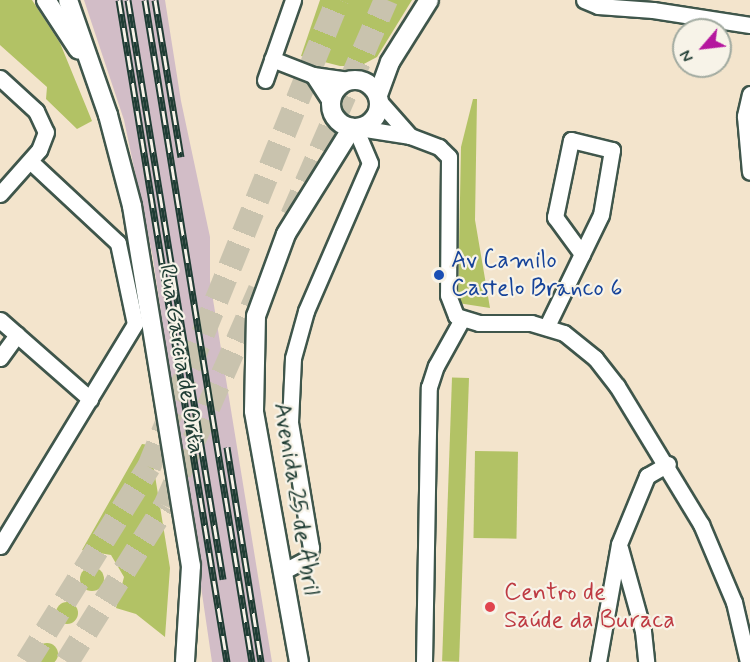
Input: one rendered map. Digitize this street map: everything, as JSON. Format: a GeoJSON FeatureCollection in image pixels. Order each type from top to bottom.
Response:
{"type":"FeatureCollection","features":[{"type":"Feature","properties":{"kind":"street","name":"Rua Garcia de Orta"},"geometry":{"type":"LineString","coordinates":[[46,0],[91,69]]}},
{"type":"Feature","properties":{"kind":"street","name":"Rua Garcia de Orta"},"geometry":{"type":"LineString","coordinates":[[68,0],[108,115],[132,206],[191,566],[186,661]]}},
{"type":"Feature","properties":{"kind":"street"},"geometry":{"type":"LineString","coordinates":[[265,80],[293,0]]}},
{"type":"Feature","properties":{"kind":"street"},"geometry":{"type":"LineString","coordinates":[[355,128],[372,121],[390,62],[429,0]]}},
{"type":"Feature","properties":{"kind":"street"},"geometry":{"type":"LineString","coordinates":[[584,0],[598,6],[653,10],[750,25]]}},
{"type":"Feature","properties":{"kind":"street"},"geometry":{"type":"LineString","coordinates":[[272,59],[313,75],[352,80],[372,87],[378,98],[410,135]]}},
{"type":"Feature","properties":{"kind":"street"},"geometry":{"type":"LineString","coordinates":[[332,109],[336,89],[390,62]]}},
{"type":"Feature","properties":{"kind":"street"},"geometry":{"type":"LineString","coordinates":[[313,75],[332,109],[339,147]]}},
{"type":"Feature","properties":{"kind":"street"},"geometry":{"type":"LineString","coordinates":[[0,78],[32,107],[46,132],[44,143],[0,194]]}},
{"type":"Feature","properties":{"kind":"street"},"geometry":{"type":"LineString","coordinates":[[750,94],[745,116],[750,172]]}},
{"type":"Feature","properties":{"kind":"street"},"geometry":{"type":"LineString","coordinates":[[284,571],[307,559],[311,548],[290,422],[293,358],[306,311],[370,163],[355,128],[332,109]]}},
{"type":"Feature","properties":{"kind":"street"},"geometry":{"type":"LineString","coordinates":[[355,128],[410,135],[443,149],[450,162],[448,295],[459,318]]}},
{"type":"Feature","properties":{"kind":"street","name":"Avenida 25 de Abril"},"geometry":{"type":"LineString","coordinates":[[299,662],[254,411],[256,316],[286,234],[339,147],[355,128]]}},
{"type":"Feature","properties":{"kind":"street"},"geometry":{"type":"LineString","coordinates":[[547,326],[601,215],[612,150],[571,140],[555,217],[582,254]]}},
{"type":"Feature","properties":{"kind":"street"},"geometry":{"type":"LineString","coordinates":[[0,546],[135,324],[118,243],[30,161]]}},
{"type":"Feature","properties":{"kind":"street"},"geometry":{"type":"LineString","coordinates":[[459,318],[547,326],[564,333],[595,358],[668,464],[701,524],[734,602],[748,662]]}},
{"type":"Feature","properties":{"kind":"street"},"geometry":{"type":"LineString","coordinates":[[424,662],[429,387],[436,366],[459,318]]}},
{"type":"Feature","properties":{"kind":"street"},"geometry":{"type":"LineString","coordinates":[[0,320],[90,399]]}},
{"type":"Feature","properties":{"kind":"street"},"geometry":{"type":"LineString","coordinates":[[0,357],[17,335]]}},
{"type":"Feature","properties":{"kind":"street"},"geometry":{"type":"LineString","coordinates":[[598,662],[619,544],[647,476],[668,464]]}},
{"type":"Feature","properties":{"kind":"street"},"geometry":{"type":"LineString","coordinates":[[619,544],[643,631],[646,662]]}},
{"type":"Feature","properties":{"kind":"shaded area"},"geometry":{"type":"Polygon","coordinates":[[[84,0],[165,0],[181,101],[210,237],[210,281],[272,662],[212,662],[153,258],[124,120],[84,0]]]}},
{"type":"Feature","properties":{"kind":"green space"},"geometry":{"type":"Polygon","coordinates":[[[0,0],[32,0],[60,43],[92,121],[77,129],[46,99],[47,87],[0,45],[0,0]]]}},
{"type":"Feature","properties":{"kind":"green space"},"geometry":{"type":"Polygon","coordinates":[[[320,0],[412,0],[377,57],[360,66],[340,66],[301,56],[320,0]]]}},
{"type":"Feature","properties":{"kind":"green space"},"geometry":{"type":"Polygon","coordinates":[[[473,99],[477,99],[475,220],[490,308],[458,303],[461,147],[473,99]]]}},
{"type":"Feature","properties":{"kind":"green space"},"geometry":{"type":"Polygon","coordinates":[[[452,377],[469,378],[459,662],[442,661],[452,377]]]}},
{"type":"Feature","properties":{"kind":"green space"},"geometry":{"type":"Polygon","coordinates":[[[142,444],[150,445],[170,568],[165,637],[136,614],[116,608],[124,577],[111,555],[82,550],[142,444]]]}},
{"type":"Feature","properties":{"kind":"green space"},"geometry":{"type":"Polygon","coordinates":[[[475,451],[518,452],[516,539],[473,538],[475,451]]]}},
{"type":"Feature","properties":{"kind":"green space"},"geometry":{"type":"Polygon","coordinates":[[[92,567],[101,570],[104,579],[101,588],[92,591],[83,588],[80,579],[83,570],[92,567]]]}},
{"type":"Feature","properties":{"kind":"green space"},"geometry":{"type":"Polygon","coordinates":[[[67,602],[75,605],[78,613],[75,621],[67,624],[59,621],[56,613],[59,605],[67,602]]]}},
{"type":"Feature","properties":{"kind":"green space"},"geometry":{"type":"Polygon","coordinates":[[[47,643],[55,646],[58,654],[55,662],[47,665],[39,662],[36,654],[39,646],[47,643]]]}},
{"type":"Feature","properties":{"kind":"tunnel"},"geometry":{"type":"LineString","coordinates":[[27,662],[149,467],[338,0]]}},
{"type":"Feature","properties":{"kind":"tunnel"},"geometry":{"type":"LineString","coordinates":[[292,216],[386,0]]}},
{"type":"Feature","properties":{"kind":"tunnel"},"geometry":{"type":"LineString","coordinates":[[67,662],[165,506],[260,290]]}},
{"type":"Feature","properties":{"kind":"railway"},"geometry":{"type":"LineString","coordinates":[[119,0],[227,662]]}},
{"type":"Feature","properties":{"kind":"railway"},"geometry":{"type":"LineString","coordinates":[[128,0],[223,579]]}},
{"type":"Feature","properties":{"kind":"railway"},"geometry":{"type":"LineString","coordinates":[[145,0],[252,662]]}},
{"type":"Feature","properties":{"kind":"railway"},"geometry":{"type":"LineString","coordinates":[[155,0],[181,157]]}},
{"type":"Feature","properties":{"kind":"railway"},"geometry":{"type":"LineString","coordinates":[[227,447],[261,662]]}},
{"type":"Feature","properties":{"kind":"place","name":"Av Camilo Castelo Branco 6"},"geometry":{"type":"Point","coordinates":[439,275]}},
{"type":"Feature","properties":{"kind":"place","name":"Centro de Saúde da Buraca"},"geometry":{"type":"Point","coordinates":[490,607]}}]}
